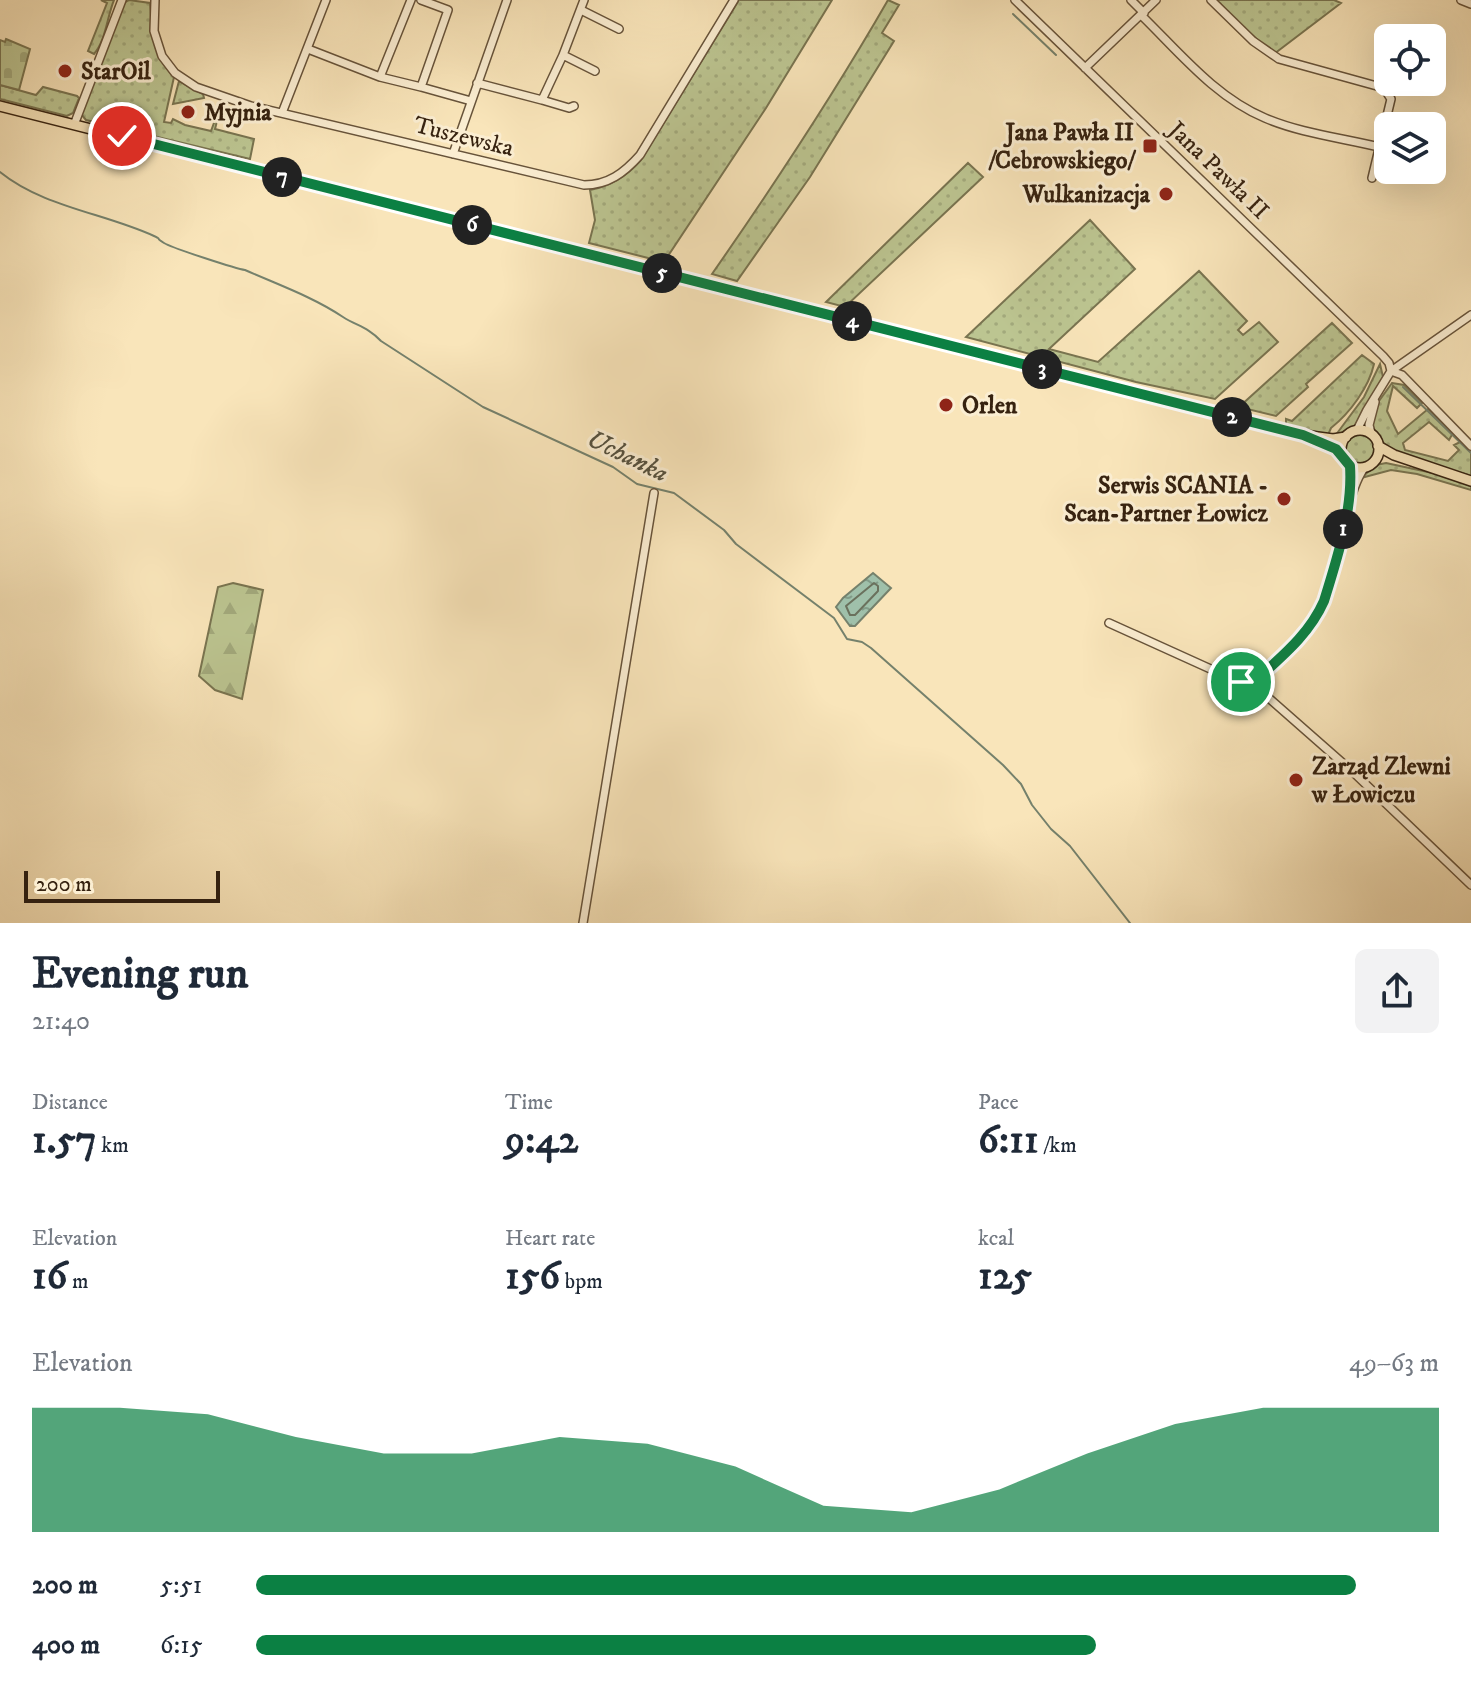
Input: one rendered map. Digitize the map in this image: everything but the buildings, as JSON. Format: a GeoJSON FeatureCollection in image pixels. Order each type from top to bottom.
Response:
{"type":"FeatureCollection","features":[{"type":"Feature","properties":{"kind":"main road"},"geometry":{"type":"LineString","coordinates":[[0,106],[1303,435],[1333,439],[1346,437]]}},
{"type":"Feature","properties":{"kind":"main road"},"geometry":{"type":"LineString","coordinates":[[1342,454],[1342,442],[1357,430],[1371,433],[1378,446],[1394,455],[1471,481]]}},
{"type":"Feature","properties":{"kind":"main road"},"geometry":{"type":"LineString","coordinates":[[1303,435],[1331,446],[1342,454],[1350,466],[1364,468],[1375,460],[1378,446]]}},
{"type":"Feature","properties":{"kind":"main road"},"geometry":{"type":"LineString","coordinates":[[1375,460],[1419,465]]}},
{"type":"Feature","properties":{"kind":"street"},"geometry":{"type":"LineString","coordinates":[[74,125],[122,0]]}},
{"type":"Feature","properties":{"kind":"street","name":"Tuszewska"},"geometry":{"type":"LineString","coordinates":[[155,0],[155,37],[164,60],[190,84],[282,113],[572,183],[597,185],[621,174],[640,155],[733,3]]}},
{"type":"Feature","properties":{"kind":"street"},"geometry":{"type":"LineString","coordinates":[[282,113],[326,0]]}},
{"type":"Feature","properties":{"kind":"street"},"geometry":{"type":"LineString","coordinates":[[380,77],[411,0]]}},
{"type":"Feature","properties":{"kind":"street"},"geometry":{"type":"LineString","coordinates":[[421,0],[448,10],[421,87]]}},
{"type":"Feature","properties":{"kind":"street"},"geometry":{"type":"LineString","coordinates":[[453,154],[468,100],[507,0]]}},
{"type":"Feature","properties":{"kind":"street"},"geometry":{"type":"LineString","coordinates":[[542,100],[584,0]]}},
{"type":"Feature","properties":{"kind":"street"},"geometry":{"type":"LineString","coordinates":[[722,0],[733,3]]}},
{"type":"Feature","properties":{"kind":"street","name":"Jana Pawła II"},"geometry":{"type":"LineString","coordinates":[[1015,0],[1383,356],[1391,371],[1402,375],[1471,446]]}},
{"type":"Feature","properties":{"kind":"street"},"geometry":{"type":"LineString","coordinates":[[1131,0],[1222,93],[1240,105],[1267,119],[1374,146]]}},
{"type":"Feature","properties":{"kind":"street"},"geometry":{"type":"LineString","coordinates":[[1085,68],[1156,0]]}},
{"type":"Feature","properties":{"kind":"street"},"geometry":{"type":"LineString","coordinates":[[1211,0],[1253,41],[1279,59],[1384,88],[1391,99],[1388,112]]}},
{"type":"Feature","properties":{"kind":"street"},"geometry":{"type":"LineString","coordinates":[[1461,0],[1471,4]]}},
{"type":"Feature","properties":{"kind":"street"},"geometry":{"type":"LineString","coordinates":[[581,10],[619,29]]}},
{"type":"Feature","properties":{"kind":"street"},"geometry":{"type":"LineString","coordinates":[[308,49],[380,77],[468,100]]}},
{"type":"Feature","properties":{"kind":"street"},"geometry":{"type":"LineString","coordinates":[[563,55],[595,71]]}},
{"type":"Feature","properties":{"kind":"street"},"geometry":{"type":"LineString","coordinates":[[477,83],[569,108],[574,106]]}},
{"type":"Feature","properties":{"kind":"street"},"geometry":{"type":"LineString","coordinates":[[1372,178],[1374,169]]}},
{"type":"Feature","properties":{"kind":"street"},"geometry":{"type":"LineString","coordinates":[[1357,430],[1391,371],[1471,315]]}},
{"type":"Feature","properties":{"kind":"street"},"geometry":{"type":"LineString","coordinates":[[1371,433],[1369,425],[1376,396]]}},
{"type":"Feature","properties":{"kind":"street"},"geometry":{"type":"LineString","coordinates":[[1349,505],[1350,466]]}},
{"type":"Feature","properties":{"kind":"street"},"geometry":{"type":"LineString","coordinates":[[1109,623],[1243,683],[1255,681],[1301,639],[1318,615],[1349,505],[1364,468]]}},
{"type":"Feature","properties":{"kind":"street"},"geometry":{"type":"LineString","coordinates":[[583,923],[654,493]]}},
{"type":"Feature","properties":{"kind":"street"},"geometry":{"type":"LineString","coordinates":[[1255,681],[1262,692],[1354,773],[1471,885]]}},
{"type":"Feature","properties":{"kind":"green space"},"geometry":{"type":"Polygon","coordinates":[[[101,0],[114,0],[104,35],[94,54],[88,51],[107,3],[101,0]]]}},
{"type":"Feature","properties":{"kind":"green space"},"geometry":{"type":"Polygon","coordinates":[[[739,0],[832,0],[766,108],[664,262],[589,243],[595,220],[590,190],[618,180],[641,160],[739,0]]]}},
{"type":"Feature","properties":{"kind":"green space"},"geometry":{"type":"Polygon","coordinates":[[[888,0],[899,5],[882,33],[894,41],[810,177],[737,281],[712,274],[803,139],[888,0]]]}},
{"type":"Feature","properties":{"kind":"green space"},"geometry":{"type":"Polygon","coordinates":[[[1212,0],[1334,0],[1341,3],[1274,54],[1212,0]]]}},
{"type":"Feature","properties":{"kind":"green space"},"geometry":{"type":"Polygon","coordinates":[[[125,2],[150,3],[157,51],[174,77],[164,122],[171,123],[173,119],[211,131],[222,101],[215,129],[254,139],[250,159],[86,120],[81,114],[125,2]]]}},
{"type":"Feature","properties":{"kind":"green space"},"geometry":{"type":"Polygon","coordinates":[[[6,39],[30,49],[19,90],[0,85],[0,40],[5,42],[6,39]]]}},
{"type":"Feature","properties":{"kind":"green space"},"geometry":{"type":"Polygon","coordinates":[[[179,81],[203,94],[204,98],[173,104],[179,81]]]}},
{"type":"Feature","properties":{"kind":"green space"},"geometry":{"type":"Polygon","coordinates":[[[0,85],[36,95],[43,87],[79,98],[73,113],[67,116],[0,99],[0,85]]]}},
{"type":"Feature","properties":{"kind":"green space"},"geometry":{"type":"Polygon","coordinates":[[[968,163],[983,177],[845,307],[826,302],[968,163]]]}},
{"type":"Feature","properties":{"kind":"green space"},"geometry":{"type":"Polygon","coordinates":[[[1090,220],[1135,269],[1049,349],[1098,362],[1199,271],[1247,321],[1238,330],[1243,335],[1259,322],[1278,342],[1215,399],[1136,382],[966,337],[1090,220]]]}},
{"type":"Feature","properties":{"kind":"green space"},"geometry":{"type":"Polygon","coordinates":[[[1332,323],[1352,343],[1276,416],[1239,407],[1332,323]]]}},
{"type":"Feature","properties":{"kind":"green space"},"geometry":{"type":"Polygon","coordinates":[[[1362,355],[1374,364],[1368,382],[1328,435],[1286,424],[1286,419],[1292,421],[1362,355]]]}},
{"type":"Feature","properties":{"kind":"green space"},"geometry":{"type":"Polygon","coordinates":[[[1380,364],[1383,377],[1357,425],[1335,436],[1364,397],[1380,364]]]}},
{"type":"Feature","properties":{"kind":"green space"},"geometry":{"type":"Polygon","coordinates":[[[1392,383],[1404,385],[1422,403],[1417,408],[1393,386],[1387,411],[1398,434],[1428,409],[1453,433],[1449,440],[1429,422],[1403,443],[1405,450],[1448,461],[1459,450],[1454,445],[1462,441],[1471,450],[1471,476],[1398,453],[1377,435],[1372,423],[1379,401],[1392,383]]]}},
{"type":"Feature","properties":{"kind":"green space"},"geometry":{"type":"Polygon","coordinates":[[[1360,435],[1370,439],[1374,449],[1370,459],[1360,463],[1350,459],[1346,449],[1350,439],[1360,435]]]}},
{"type":"Feature","properties":{"kind":"green space"},"geometry":{"type":"Polygon","coordinates":[[[1386,463],[1442,475],[1471,486],[1471,490],[1417,474],[1391,470],[1361,478],[1376,465],[1386,463]]]}},
{"type":"Feature","properties":{"kind":"green space"},"geometry":{"type":"Polygon","coordinates":[[[233,583],[263,590],[242,699],[215,690],[199,676],[218,587],[233,583]]]}},
{"type":"Feature","properties":{"kind":"water"},"geometry":{"type":"Polygon","coordinates":[[[873,573],[891,588],[855,626],[850,626],[836,607],[873,573]]]}},
{"type":"Feature","properties":{"kind":"waterway"},"geometry":{"type":"LineString","coordinates":[[1013,14],[1056,55]]}},
{"type":"Feature","properties":{"kind":"waterway","name":"Uchanka"},"geometry":{"type":"LineString","coordinates":[[0,172],[54,202],[135,228],[169,246],[245,270],[308,297],[367,330],[483,407],[613,467],[637,484],[674,493],[834,618],[847,639],[862,642],[871,648],[1003,765],[1021,784],[1032,805],[1051,829],[1070,846],[1130,923]]}},
{"type":"Feature","properties":{"kind":"waterway"},"geometry":{"type":"LineString","coordinates":[[1403,387],[1471,453]]}},
{"type":"Feature","properties":{"kind":"place","name":"StarOil"},"geometry":{"type":"Point","coordinates":[65,71]}},
{"type":"Feature","properties":{"kind":"place","name":"Myjnia"},"geometry":{"type":"Point","coordinates":[188,112]}},
{"type":"Feature","properties":{"kind":"place","name":"Jana Pawła II /Cebrowskiego/"},"geometry":{"type":"Point","coordinates":[1150,146]}},
{"type":"Feature","properties":{"kind":"place","name":"Wulkanizacja"},"geometry":{"type":"Point","coordinates":[1166,194]}},
{"type":"Feature","properties":{"kind":"place","name":"Orlen"},"geometry":{"type":"Point","coordinates":[946,405]}},
{"type":"Feature","properties":{"kind":"place","name":"Serwis SCANIA - Scan-Partner Łowicz"},"geometry":{"type":"Point","coordinates":[1284,499]}},
{"type":"Feature","properties":{"kind":"place","name":"Zarząd Zlewni w Łowiczu"},"geometry":{"type":"Point","coordinates":[1296,780]}},
{"type":"Feature","properties":{"kind":"route"},"geometry":{"type":"LineString","coordinates":[[122,136],[1303,435],[1331,446],[1342,454],[1351,472],[1349,505],[1324,601],[1301,639],[1255,681],[1241,682]]}}]}
